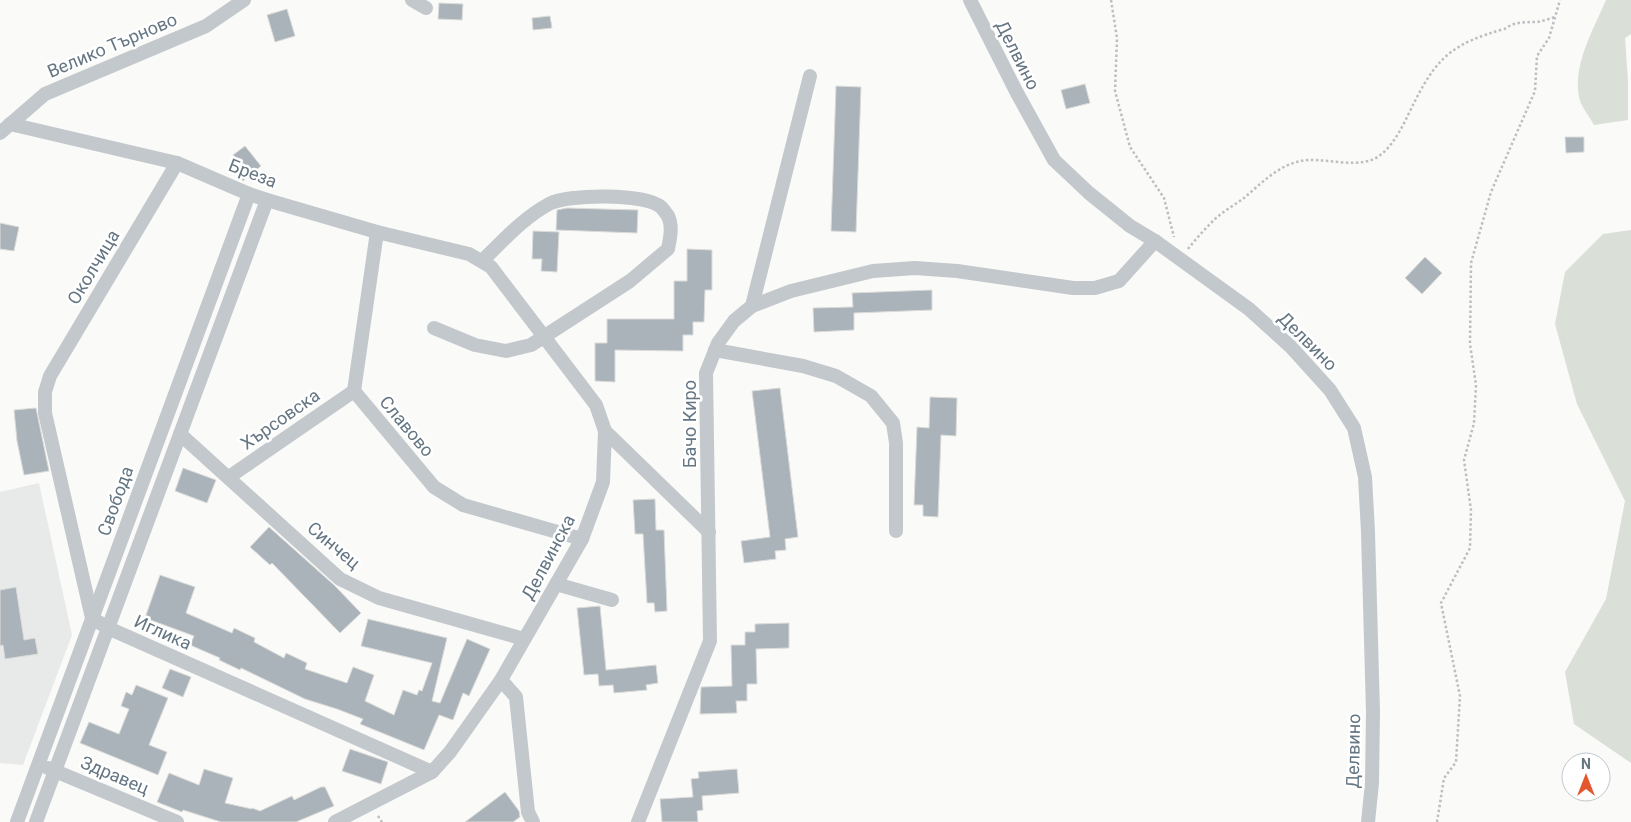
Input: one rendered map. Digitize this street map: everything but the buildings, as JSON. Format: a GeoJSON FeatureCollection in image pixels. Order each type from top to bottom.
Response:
{"type":"FeatureCollection","features":[{"type":"Feature","properties":{"kind":"street","name":"Велико Търново"},"geometry":{"type":"LineString","coordinates":[[5,128],[44,94],[206,26],[244,0]]}},
{"type":"Feature","properties":{"kind":"street"},"geometry":{"type":"LineString","coordinates":[[412,0],[426,8]]}},
{"type":"Feature","properties":{"kind":"street","name":"Делвино"},"geometry":{"type":"LineString","coordinates":[[970,0],[1008,76],[1054,160],[1089,193],[1130,226],[1180,258],[1249,309],[1291,347],[1330,390],[1354,428],[1365,477],[1368,532],[1373,712],[1372,784],[1368,822]]}},
{"type":"Feature","properties":{"kind":"street"},"geometry":{"type":"LineString","coordinates":[[752,306],[810,76]]}},
{"type":"Feature","properties":{"kind":"street","name":"Бреза"},"geometry":{"type":"LineString","coordinates":[[5,128],[177,163],[267,200],[377,232],[469,254],[482,261]]}},
{"type":"Feature","properties":{"kind":"street","name":"Околчица"},"geometry":{"type":"LineString","coordinates":[[92,618],[45,413],[45,392],[50,376],[177,163]]}},
{"type":"Feature","properties":{"kind":"street","name":"Свобода"},"geometry":{"type":"LineString","coordinates":[[17,822],[249,194]]}},
{"type":"Feature","properties":{"kind":"street"},"geometry":{"type":"LineString","coordinates":[[434,328],[475,345],[506,351],[531,345],[630,281],[668,249],[671,231],[669,217],[660,206],[644,200],[620,196],[566,198],[550,203],[528,218],[482,261]]}},
{"type":"Feature","properties":{"kind":"street"},"geometry":{"type":"LineString","coordinates":[[36,822],[267,200]]}},
{"type":"Feature","properties":{"kind":"street","name":"Славово"},"geometry":{"type":"LineString","coordinates":[[377,232],[354,391],[434,487],[463,505],[582,540]]}},
{"type":"Feature","properties":{"kind":"street","name":"Бачо Киро"},"geometry":{"type":"LineString","coordinates":[[638,822],[710,641],[706,373],[718,343],[734,321],[752,306],[791,291],[873,271],[915,268],[957,271],[1073,288],[1095,288],[1119,281],[1155,241]]}},
{"type":"Feature","properties":{"kind":"street","name":"Делвинска"},"geometry":{"type":"LineString","coordinates":[[335,822],[432,772],[450,752],[501,680],[582,540],[603,482],[605,431],[596,405],[491,267],[482,261]]}},
{"type":"Feature","properties":{"kind":"street"},"geometry":{"type":"LineString","coordinates":[[715,350],[803,366],[836,376],[871,396],[894,423],[896,443],[896,531]]}},
{"type":"Feature","properties":{"kind":"street","name":"Хърсовска"},"geometry":{"type":"LineString","coordinates":[[229,477],[354,391]]}},
{"type":"Feature","properties":{"kind":"street"},"geometry":{"type":"LineString","coordinates":[[605,431],[709,532]]}},
{"type":"Feature","properties":{"kind":"street","name":"Синчец"},"geometry":{"type":"LineString","coordinates":[[180,434],[340,579],[379,598],[524,639]]}},
{"type":"Feature","properties":{"kind":"street"},"geometry":{"type":"LineString","coordinates":[[556,584],[612,600]]}},
{"type":"Feature","properties":{"kind":"street","name":"Иглика"},"geometry":{"type":"LineString","coordinates":[[92,618],[108,628],[432,772]]}},
{"type":"Feature","properties":{"kind":"street"},"geometry":{"type":"LineString","coordinates":[[501,680],[516,697],[528,812],[533,822]]}},
{"type":"Feature","properties":{"kind":"street","name":"Здравец"},"geometry":{"type":"LineString","coordinates":[[38,764],[177,822]]}},
{"type":"Feature","properties":{"kind":"path"},"geometry":{"type":"LineString","coordinates":[[1110,0],[1117,38],[1115,91],[1130,147],[1164,198],[1180,258]]}},
{"type":"Feature","properties":{"kind":"path"},"geometry":{"type":"LineString","coordinates":[[1438,822],[1444,778],[1456,762],[1460,696],[1441,603],[1470,548],[1471,510],[1464,460],[1474,423],[1476,385],[1470,344],[1471,263],[1491,192],[1535,91],[1537,56],[1549,38],[1560,0]]}},
{"type":"Feature","properties":{"kind":"path"},"geometry":{"type":"LineString","coordinates":[[1180,258],[1212,222],[1245,197],[1272,173],[1292,164],[1308,160],[1357,162],[1371,161],[1379,156],[1390,146],[1400,131],[1420,91],[1442,59],[1453,49],[1466,42],[1496,30],[1505,29],[1514,24],[1539,22],[1555,17]]}},
{"type":"Feature","properties":{"kind":"shaded area"},"geometry":{"type":"Polygon","coordinates":[[[1606,0],[1631,0],[1631,34],[1625,38],[1628,120],[1594,125],[1580,101],[1578,75],[1585,49],[1606,0]]]}},
{"type":"Feature","properties":{"kind":"shaded area"},"geometry":{"type":"Polygon","coordinates":[[[1631,230],[1631,763],[1574,724],[1565,672],[1606,599],[1625,501],[1577,404],[1555,324],[1565,272],[1603,234],[1631,230]]]}},
{"type":"Feature","properties":{"kind":"shaded area"},"geometry":{"type":"Polygon","coordinates":[[[39,483],[72,635],[23,765],[0,763],[0,492],[39,483]]]}}]}
